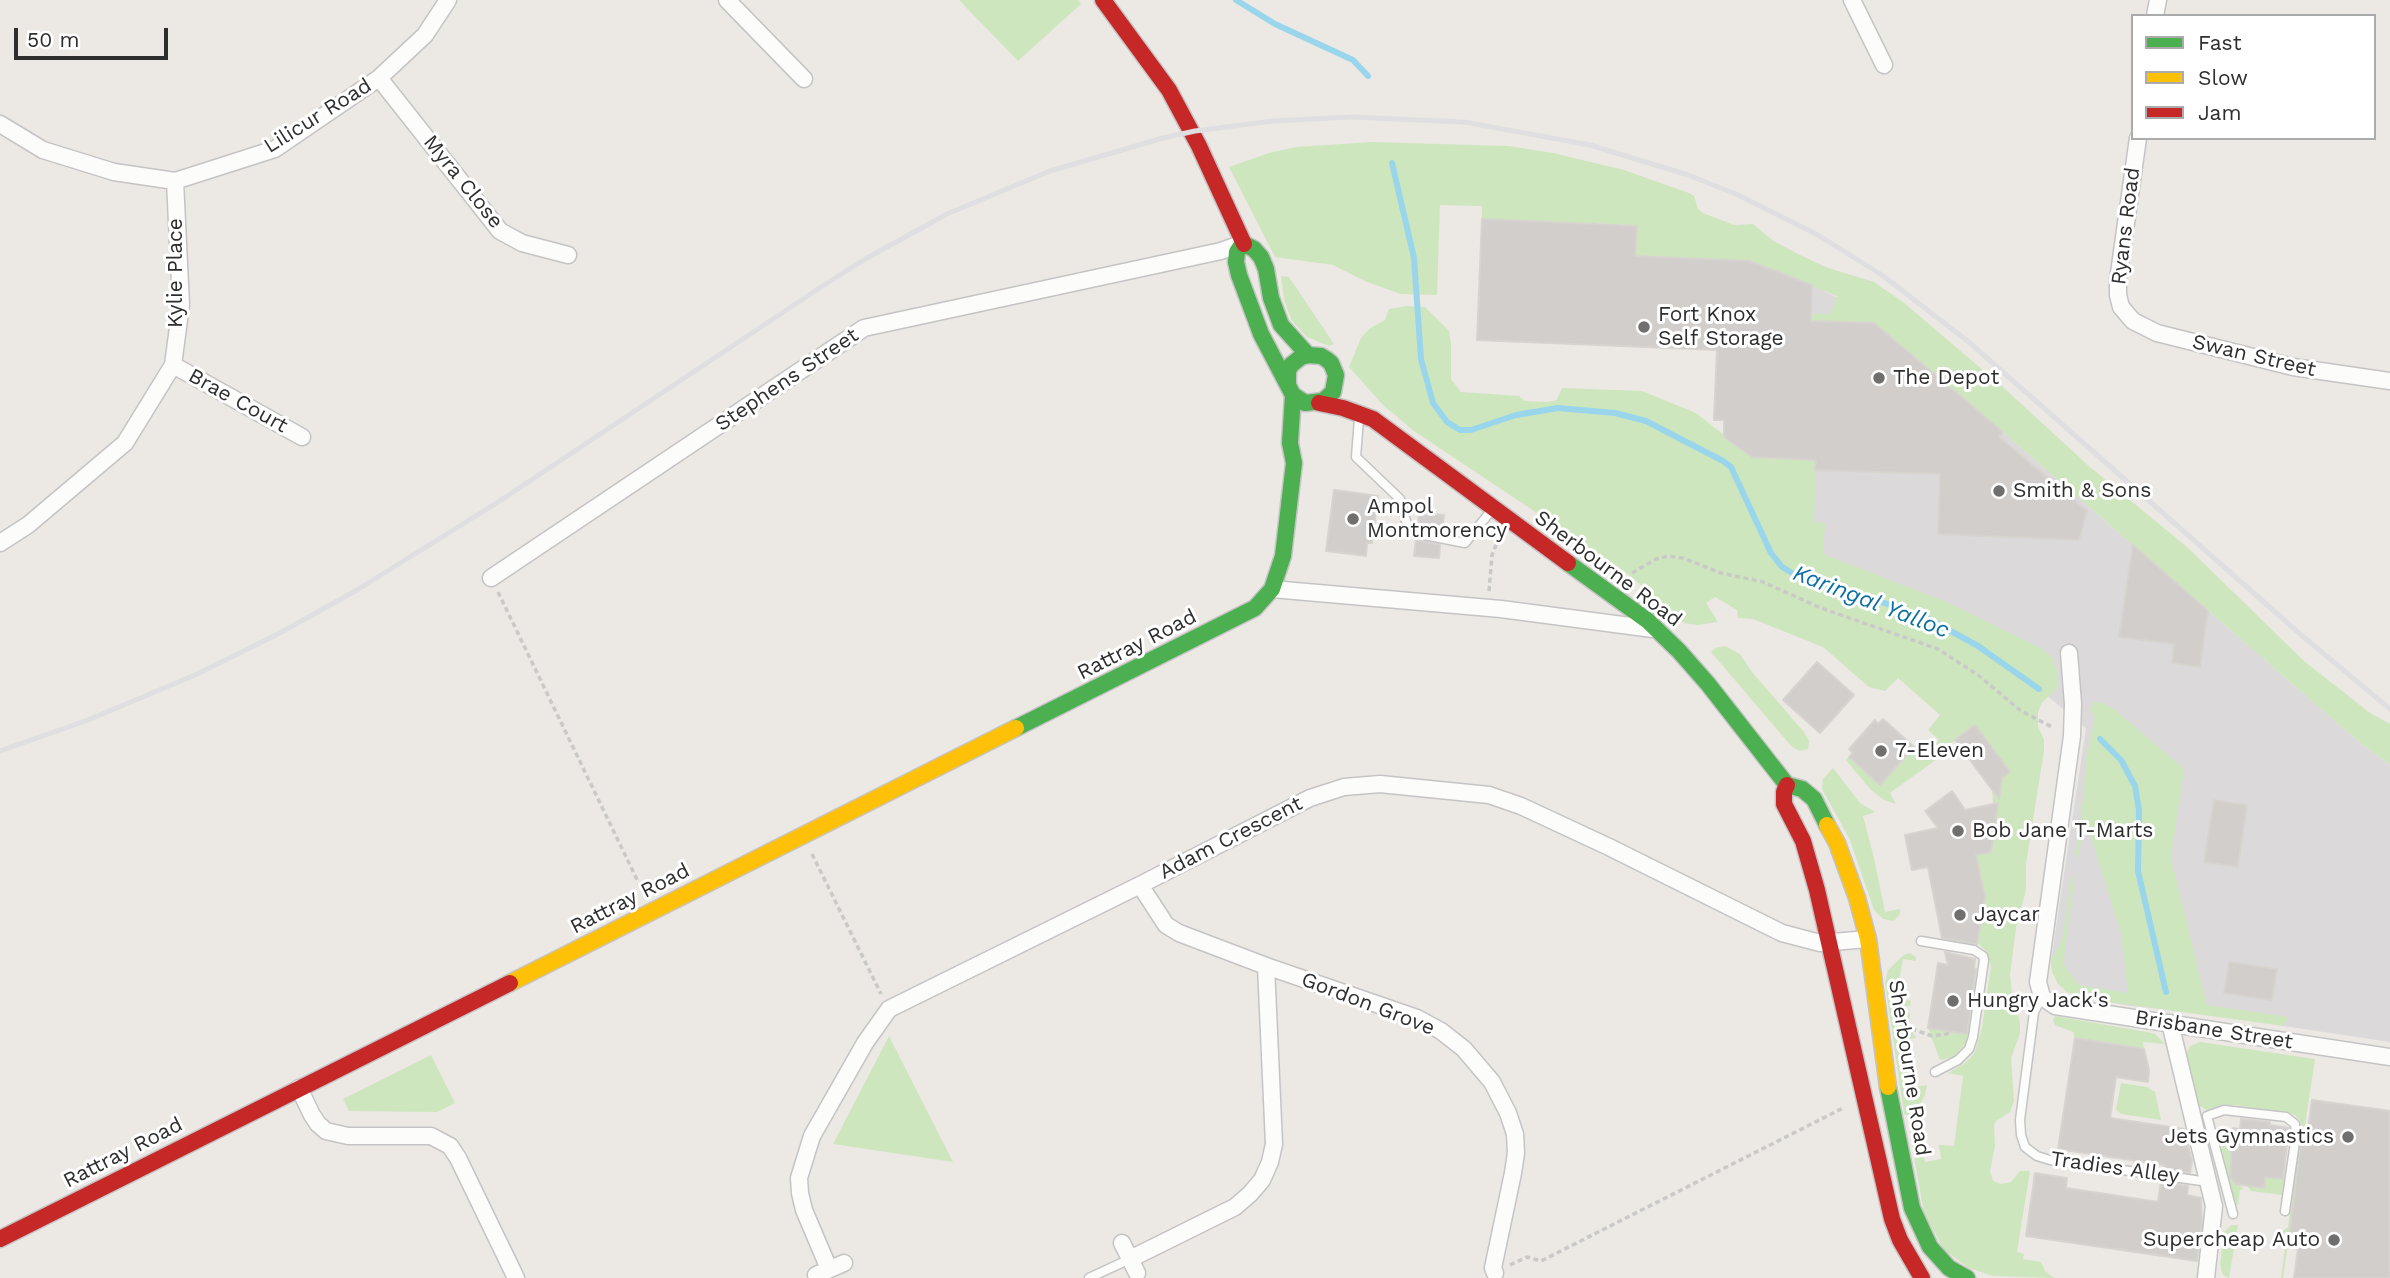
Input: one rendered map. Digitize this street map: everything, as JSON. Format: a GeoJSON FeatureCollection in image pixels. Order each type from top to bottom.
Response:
{"type":"FeatureCollection","features":[{"type":"Feature","properties":{"kind":"main road"},"geometry":{"type":"LineString","coordinates":[[1103,0],[1169,90],[1199,146],[1243,243],[1261,257],[1281,325],[1308,355]]}},
{"type":"Feature","properties":{"kind":"main road"},"geometry":{"type":"LineString","coordinates":[[1243,243],[1237,252],[1239,275],[1261,334],[1290,389],[1305,403],[1316,403],[1345,384],[1326,359],[1308,355],[1291,365],[1287,377],[1290,389]]}},
{"type":"Feature","properties":{"kind":"main road","name":"Sherbourne Road"},"geometry":{"type":"LineString","coordinates":[[1345,384],[1366,417]]}},
{"type":"Feature","properties":{"kind":"main road","name":"Rattray Road"},"geometry":{"type":"LineString","coordinates":[[0,1239],[1236,619],[1261,603],[1272,589],[1283,556],[1294,463],[1290,443],[1290,389]]}},
{"type":"Feature","properties":{"kind":"main road","name":"Rattray Road"},"geometry":{"type":"LineString","coordinates":[[1294,463],[1303,445],[1316,403]]}},
{"type":"Feature","properties":{"kind":"main road","name":"Sherbourne Road"},"geometry":{"type":"LineString","coordinates":[[1316,403],[1366,417],[1609,590],[1659,630],[1708,684],[1787,785],[1808,793],[1824,815],[1857,898],[1868,939],[1889,1094],[1912,1208],[1930,1247],[1949,1268],[1967,1278]]}},
{"type":"Feature","properties":{"kind":"main road","name":"Sherbourne Road"},"geometry":{"type":"LineString","coordinates":[[1787,785],[1784,804],[1806,850],[1896,1232],[1922,1278]]}},
{"type":"Feature","properties":{"kind":"street","name":"Lilicur Road"},"geometry":{"type":"LineString","coordinates":[[0,124],[43,150],[114,172],[175,181],[275,149],[379,78],[425,35],[448,0]]}},
{"type":"Feature","properties":{"kind":"street"},"geometry":{"type":"LineString","coordinates":[[727,0],[804,79]]}},
{"type":"Feature","properties":{"kind":"street"},"geometry":{"type":"LineString","coordinates":[[1852,0],[1884,65]]}},
{"type":"Feature","properties":{"kind":"street","name":"Myra Close"},"geometry":{"type":"LineString","coordinates":[[379,78],[500,231],[522,243],[568,255]]}},
{"type":"Feature","properties":{"kind":"street","name":"Ryans Road"},"geometry":{"type":"LineString","coordinates":[[2124,312],[2119,302],[2118,280],[2138,140]]}},
{"type":"Feature","properties":{"kind":"street","name":"Kylie Place"},"geometry":{"type":"LineString","coordinates":[[0,543],[29,524],[125,443],[173,365],[181,305],[175,181]]}},
{"type":"Feature","properties":{"kind":"street","name":"Stephens Street"},"geometry":{"type":"LineString","coordinates":[[491,578],[864,328],[1222,251],[1243,243]]}},
{"type":"Feature","properties":{"kind":"street","name":"Swan Street"},"geometry":{"type":"LineString","coordinates":[[2124,312],[2133,321],[2157,333],[2293,367],[2389,376]]}},
{"type":"Feature","properties":{"kind":"street","name":"Brae Court"},"geometry":{"type":"LineString","coordinates":[[173,365],[302,436]]}},
{"type":"Feature","properties":{"kind":"street"},"geometry":{"type":"LineString","coordinates":[[1272,589],[1488,607],[1659,630]]}},
{"type":"Feature","properties":{"kind":"street"},"geometry":{"type":"LineString","coordinates":[[2042,997],[2038,982],[2071,736],[2073,696],[2069,653]]}},
{"type":"Feature","properties":{"kind":"street","name":"Adam Crescent"},"geometry":{"type":"LineString","coordinates":[[831,1271],[804,1210],[799,1178],[812,1136],[865,1043],[889,1009],[1310,798],[1344,787],[1380,784],[1482,794],[1504,800],[1609,847],[1782,933],[1808,941],[1830,943],[1868,939]]}},
{"type":"Feature","properties":{"kind":"street","name":"Gordon Grove"},"geometry":{"type":"LineString","coordinates":[[1140,885],[1166,925],[1179,933],[1417,1018],[1441,1031],[1464,1049],[1492,1082],[1515,1134],[1516,1153],[1493,1268],[1495,1273]]}},
{"type":"Feature","properties":{"kind":"street"},"geometry":{"type":"LineString","coordinates":[[1122,1242],[1133,1266],[1234,1207],[1262,1180],[1274,1144],[1266,966]]}},
{"type":"Feature","properties":{"kind":"street","name":"Brisbane Street"},"geometry":{"type":"LineString","coordinates":[[2042,997],[2055,1006],[2390,1057]]}},
{"type":"Feature","properties":{"kind":"street"},"geometry":{"type":"LineString","coordinates":[[2169,1023],[2200,1118],[2215,1212],[2206,1278]]}},
{"type":"Feature","properties":{"kind":"street"},"geometry":{"type":"LineString","coordinates":[[299,1088],[312,1115],[326,1131],[348,1136],[431,1136],[450,1146],[516,1278]]}},
{"type":"Feature","properties":{"kind":"lane"},"geometry":{"type":"LineString","coordinates":[[1366,417],[1356,457],[1400,499],[1409,532],[1465,543],[1493,509]]}},
{"type":"Feature","properties":{"kind":"lane"},"geometry":{"type":"LineString","coordinates":[[1921,941],[1974,950],[1983,956],[1984,960],[1969,1049],[1958,1060],[1935,1072]]}},
{"type":"Feature","properties":{"kind":"lane","name":"Tradies Alley"},"geometry":{"type":"LineString","coordinates":[[2042,997],[2034,1012],[2020,1120],[2025,1147],[2037,1156],[2050,1160],[2209,1182]]}},
{"type":"Feature","properties":{"kind":"lane"},"geometry":{"type":"LineString","coordinates":[[2234,1214],[2200,1118],[2224,1110],[2286,1117],[2295,1124],[2286,1211]]}},
{"type":"Feature","properties":{"kind":"lane"},"geometry":{"type":"LineString","coordinates":[[1089,1278],[1133,1266]]}},
{"type":"Feature","properties":{"kind":"path"},"geometry":{"type":"LineString","coordinates":[[1488,607],[1492,555],[1507,519]]}},
{"type":"Feature","properties":{"kind":"path"},"geometry":{"type":"LineString","coordinates":[[1632,573],[1656,559],[1669,556],[1683,558],[1721,573],[1763,582],[1821,608],[1938,649],[1972,670],[2029,716],[2071,736]]}},
{"type":"Feature","properties":{"kind":"path"},"geometry":{"type":"LineString","coordinates":[[491,578],[652,911]]}},
{"type":"Feature","properties":{"kind":"path"},"geometry":{"type":"LineString","coordinates":[[803,836],[889,1009]]}},
{"type":"Feature","properties":{"kind":"path"},"geometry":{"type":"LineString","coordinates":[[1894,1031],[1912,1029],[1932,1036],[1947,1034],[1948,1031]]}},
{"type":"Feature","properties":{"kind":"path"},"geometry":{"type":"LineString","coordinates":[[1495,1273],[1527,1257],[1541,1261],[1865,1096]]}},
{"type":"Feature","properties":{"kind":"shaded area"},"geometry":{"type":"Polygon","coordinates":[[[1812,285],[1856,307],[2358,741],[2390,765],[2390,1042],[2090,999],[2073,995],[2058,984],[2051,961],[2086,728],[2039,689],[1802,578],[1812,285]]]}},
{"type":"Feature","properties":{"kind":"green space"},"geometry":{"type":"Polygon","coordinates":[[[959,0],[1078,0],[1081,4],[1018,61],[959,0]]]}},
{"type":"Feature","properties":{"kind":"green space"},"geometry":{"type":"Polygon","coordinates":[[[1372,142],[1508,146],[1553,153],[1624,170],[1689,193],[1694,196],[1698,209],[1703,213],[1734,225],[1753,224],[1772,240],[1798,254],[1828,268],[1874,282],[1903,302],[2004,388],[2090,467],[2187,547],[2304,661],[2370,713],[2390,724],[2390,765],[2358,741],[1874,323],[1821,321],[1814,522],[1825,523],[1823,554],[1944,601],[2041,648],[2053,659],[2058,675],[2057,688],[2041,704],[2038,713],[2044,751],[2026,864],[2026,890],[2016,928],[2010,975],[2020,1022],[2020,1033],[2011,1058],[2014,1101],[2010,1112],[1994,1125],[1995,1146],[1990,1171],[1993,1181],[2001,1184],[2011,1182],[2020,1171],[2030,1171],[2017,1252],[2024,1254],[2023,1259],[2041,1262],[2045,1271],[2054,1278],[1993,1276],[1969,1268],[1944,1250],[1924,1213],[1912,1146],[1919,1135],[1925,1162],[1941,1159],[1939,1145],[1954,1146],[1963,1076],[1948,1073],[1974,1054],[1982,1028],[1991,966],[1986,951],[1978,943],[1985,897],[1976,855],[1991,852],[1998,804],[1993,804],[1992,791],[2001,785],[1999,781],[2010,772],[1976,726],[1946,747],[1948,751],[1890,793],[1896,804],[1884,800],[1870,789],[1846,760],[1849,757],[1880,784],[1920,740],[1931,749],[1939,740],[1928,730],[1940,715],[1898,678],[1885,691],[1869,687],[1823,647],[1753,619],[1738,618],[1737,610],[1715,597],[1706,603],[1718,622],[1698,625],[1684,623],[1624,571],[1414,431],[1383,405],[1349,367],[1361,338],[1369,329],[1385,320],[1389,309],[1425,307],[1449,331],[1451,379],[1461,392],[1519,396],[1525,401],[1548,402],[1557,400],[1562,388],[1642,391],[1696,413],[1752,457],[1806,459],[1811,314],[1830,314],[1837,296],[1749,261],[1635,256],[1636,225],[1482,219],[1482,206],[1440,205],[1437,295],[1401,294],[1367,282],[1333,265],[1275,257],[1229,167],[1296,147],[1372,142]]]}},
{"type":"Feature","properties":{"kind":"green space"},"geometry":{"type":"Polygon","coordinates":[[[1281,276],[1289,277],[1334,344],[1329,346],[1307,337],[1292,321],[1284,300],[1281,276]]]}},
{"type":"Feature","properties":{"kind":"green space"},"geometry":{"type":"Polygon","coordinates":[[[1725,646],[1740,654],[1752,672],[1804,732],[1809,741],[1808,749],[1800,751],[1792,747],[1711,652],[1715,648],[1725,646]]]}},
{"type":"Feature","properties":{"kind":"green space"},"geometry":{"type":"Polygon","coordinates":[[[2094,702],[2113,708],[2184,769],[2171,858],[2207,1005],[2289,1017],[2284,1026],[2080,998],[2058,984],[2051,961],[2063,937],[2071,880],[2075,876],[2063,964],[2079,985],[2128,993],[2121,933],[2085,818],[2078,860],[2076,853],[2086,759],[2095,718],[2090,709],[2094,702]]]}},
{"type":"Feature","properties":{"kind":"green space"},"geometry":{"type":"Polygon","coordinates":[[[1833,768],[1860,803],[1875,812],[1863,816],[1885,912],[1900,909],[1900,914],[1894,921],[1883,919],[1874,910],[1850,840],[1822,789],[1823,779],[1833,768]]]}},
{"type":"Feature","properties":{"kind":"green space"},"geometry":{"type":"Polygon","coordinates":[[[1910,953],[1916,957],[1916,961],[1903,959],[1896,998],[1911,1001],[1910,1006],[1896,1006],[1896,1013],[1910,1013],[1909,1026],[1916,1038],[1902,1040],[1914,1087],[1927,1085],[1925,1095],[1912,1116],[1904,1114],[1885,983],[1888,970],[1910,953]]]}},
{"type":"Feature","properties":{"kind":"green space"},"geometry":{"type":"Polygon","coordinates":[[[2055,1016],[2155,1034],[2165,1044],[2143,1042],[2144,1049],[2075,1038],[2073,1032],[2055,1025],[2055,1016]]]}},
{"type":"Feature","properties":{"kind":"green space"},"geometry":{"type":"Polygon","coordinates":[[[1928,1028],[1968,1034],[1966,1043],[1953,1057],[1940,1060],[1928,1028]]]}},
{"type":"Feature","properties":{"kind":"green space"},"geometry":{"type":"Polygon","coordinates":[[[889,1036],[953,1162],[833,1144],[889,1036]]]}},
{"type":"Feature","properties":{"kind":"green space"},"geometry":{"type":"Polygon","coordinates":[[[2200,1042],[2315,1059],[2304,1132],[2300,1121],[2289,1113],[2235,1105],[2223,1105],[2207,1110],[2198,1105],[2186,1055],[2190,1046],[2200,1042]]]}},
{"type":"Feature","properties":{"kind":"green space"},"geometry":{"type":"Polygon","coordinates":[[[431,1055],[455,1103],[437,1112],[349,1111],[343,1099],[431,1055]]]}},
{"type":"Feature","properties":{"kind":"green space"},"geometry":{"type":"Polygon","coordinates":[[[2121,1083],[2147,1087],[2155,1092],[2161,1120],[2121,1114],[2116,1109],[2121,1083]]]}},
{"type":"Feature","properties":{"kind":"green space"},"geometry":{"type":"Polygon","coordinates":[[[2304,1136],[2281,1278],[2287,1234],[2282,1233],[2288,1227],[2299,1144],[2304,1136]]]}},
{"type":"Feature","properties":{"kind":"green space"},"geometry":{"type":"Polygon","coordinates":[[[2223,1146],[2232,1147],[2230,1177],[2244,1189],[2240,1190],[2238,1205],[2221,1149],[2223,1146]]]}},
{"type":"Feature","properties":{"kind":"green space"},"geometry":{"type":"Polygon","coordinates":[[[2265,1177],[2285,1178],[2283,1195],[2251,1191],[2247,1186],[2263,1188],[2265,1177]]]}},
{"type":"Feature","properties":{"kind":"green space"},"geometry":{"type":"Polygon","coordinates":[[[2231,1225],[2238,1225],[2229,1278],[2223,1275],[2220,1265],[2224,1232],[2231,1225]]]}},
{"type":"Feature","properties":{"kind":"building"},"geometry":{"type":"Polygon","coordinates":[[[1482,219],[1637,226],[1635,256],[1749,261],[1812,285],[1811,321],[1874,323],[2003,432],[1999,437],[2087,511],[2079,540],[1938,534],[1940,474],[1815,470],[1816,460],[1752,457],[1724,437],[1724,420],[1714,420],[1717,350],[1477,340],[1482,219]]]}},
{"type":"Feature","properties":{"kind":"building","name":"Ampol Montmorency"},"geometry":{"type":"Polygon","coordinates":[[[1334,490],[1378,496],[1372,543],[1367,543],[1366,556],[1326,551],[1334,490]]]}},
{"type":"Feature","properties":{"kind":"building"},"geometry":{"type":"Polygon","coordinates":[[[1419,513],[1444,515],[1442,532],[1418,527],[1419,513]]]}},
{"type":"Feature","properties":{"kind":"building"},"geometry":{"type":"Polygon","coordinates":[[[1416,540],[1440,545],[1439,558],[1414,556],[1416,540]]]}},
{"type":"Feature","properties":{"kind":"building"},"geometry":{"type":"Polygon","coordinates":[[[2133,545],[2208,611],[2200,667],[2172,663],[2174,644],[2119,637],[2133,545]]]}},
{"type":"Feature","properties":{"kind":"building"},"geometry":{"type":"Polygon","coordinates":[[[1817,662],[1854,695],[1820,733],[1783,700],[1817,662]]]}},
{"type":"Feature","properties":{"kind":"building","name":"7-Eleven"},"geometry":{"type":"Polygon","coordinates":[[[1883,719],[1914,747],[1880,785],[1849,757],[1853,753],[1849,749],[1875,720],[1878,724],[1883,719]]]}},
{"type":"Feature","properties":{"kind":"building"},"geometry":{"type":"Polygon","coordinates":[[[1975,725],[2010,772],[2002,778],[1999,799],[1955,740],[1975,725]]]}},
{"type":"Feature","properties":{"kind":"building"},"geometry":{"type":"Polygon","coordinates":[[[1952,791],[1965,810],[1998,803],[1991,852],[1976,855],[1985,897],[1977,944],[1942,938],[1928,867],[1912,870],[1905,835],[1938,828],[1925,811],[1952,791]]]}},
{"type":"Feature","properties":{"kind":"building"},"geometry":{"type":"Polygon","coordinates":[[[2214,800],[2247,805],[2238,867],[2204,862],[2214,800]]]}},
{"type":"Feature","properties":{"kind":"building","name":"Hungry Jack's"},"geometry":{"type":"Polygon","coordinates":[[[1945,952],[1975,959],[1967,1034],[1928,1028],[1938,963],[1948,965],[1945,952]]]}},
{"type":"Feature","properties":{"kind":"building"},"geometry":{"type":"Polygon","coordinates":[[[2229,962],[2277,969],[2272,1000],[2224,993],[2229,962]]]}},
{"type":"Feature","properties":{"kind":"building"},"geometry":{"type":"Polygon","coordinates":[[[2075,1038],[2144,1049],[2149,1070],[2148,1082],[2116,1077],[2110,1118],[2184,1129],[2192,1161],[2190,1173],[2163,1169],[2164,1165],[2058,1149],[2075,1038]]]}},
{"type":"Feature","properties":{"kind":"building"},"geometry":{"type":"Polygon","coordinates":[[[2312,1100],[2390,1111],[2390,1278],[2294,1278],[2299,1241],[2289,1239],[2302,1130],[2308,1131],[2312,1100]]]}},
{"type":"Feature","properties":{"kind":"building"},"geometry":{"type":"Polygon","coordinates":[[[2241,1119],[2270,1122],[2270,1125],[2289,1128],[2283,1179],[2265,1177],[2264,1188],[2236,1184],[2230,1177],[2233,1128],[2240,1129],[2241,1119]]]}},
{"type":"Feature","properties":{"kind":"building"},"geometry":{"type":"Polygon","coordinates":[[[2035,1173],[2067,1178],[2066,1188],[2158,1202],[2161,1182],[2188,1186],[2187,1195],[2201,1198],[2202,1223],[2197,1261],[2026,1236],[2035,1173]]]}},
{"type":"Feature","properties":{"kind":"waterway","name":"Karingal Yalloc"},"geometry":{"type":"LineString","coordinates":[[1236,0],[1275,24],[1353,60],[1368,76]]}},
{"type":"Feature","properties":{"kind":"waterway","name":"Karingal Yalloc"},"geometry":{"type":"LineString","coordinates":[[1392,163],[1414,258],[1421,359],[1433,403],[1447,422],[1460,430],[1471,430],[1516,415],[1558,408],[1615,413],[1646,421],[1731,467],[1771,553],[1782,567],[1799,577],[1927,618],[1978,646],[2039,689]]}},
{"type":"Feature","properties":{"kind":"waterway","name":"Karingal Yalloc"},"geometry":{"type":"LineString","coordinates":[[2100,739],[2121,760],[2135,786],[2139,810],[2138,871],[2166,992]]}},
{"type":"Feature","properties":{"kind":"railway"},"geometry":{"type":"LineString","coordinates":[[0,751],[88,720],[195,675],[278,634],[357,590],[495,504],[821,287],[947,214],[1050,171],[1163,138],[1273,121],[1352,117],[1464,122],[1590,145],[1688,175],[1736,194],[1818,235],[1882,275],[1970,343],[2299,633],[2390,709]]}},
{"type":"Feature","properties":{"kind":"traffic: fast"},"geometry":{"type":"LineString","coordinates":[[1243,243],[1237,252],[1239,275],[1261,334],[1293,395],[1305,403],[1323,401],[1333,392],[1336,375],[1331,363],[1326,359],[1308,355],[1291,365],[1288,384]]}},
{"type":"Feature","properties":{"kind":"traffic: fast"},"geometry":{"type":"LineString","coordinates":[[1244,244],[1254,249],[1261,257],[1281,325],[1308,355]]}},
{"type":"Feature","properties":{"kind":"traffic: fast"},"geometry":{"type":"LineString","coordinates":[[1016,728],[1255,608],[1272,589],[1283,556],[1294,463],[1290,443],[1293,395]]}},
{"type":"Feature","properties":{"kind":"traffic: fast"},"geometry":{"type":"LineString","coordinates":[[1568,563],[1648,621],[1679,651],[1787,785],[1802,789],[1814,799],[1827,825]]}},
{"type":"Feature","properties":{"kind":"traffic: fast"},"geometry":{"type":"LineString","coordinates":[[1888,1087],[1912,1208],[1930,1247],[1949,1268],[1967,1278]]}},
{"type":"Feature","properties":{"kind":"traffic: slow"},"geometry":{"type":"LineString","coordinates":[[510,983],[1016,728]]}},
{"type":"Feature","properties":{"kind":"traffic: slow"},"geometry":{"type":"LineString","coordinates":[[1827,825],[1837,843],[1857,898],[1868,939],[1888,1087]]}},
{"type":"Feature","properties":{"kind":"traffic: jam"},"geometry":{"type":"LineString","coordinates":[[1103,0],[1169,90],[1199,146],[1244,244]]}},
{"type":"Feature","properties":{"kind":"traffic: jam"},"geometry":{"type":"LineString","coordinates":[[1319,403],[1373,419],[1568,563]]}},
{"type":"Feature","properties":{"kind":"traffic: jam"},"geometry":{"type":"LineString","coordinates":[[1787,785],[1784,804],[1803,841],[1817,890],[1892,1219],[1900,1240],[1922,1278]]}},
{"type":"Feature","properties":{"kind":"traffic: jam"},"geometry":{"type":"LineString","coordinates":[[0,1239],[510,983]]}},
{"type":"Feature","properties":{"kind":"place","name":"Fort Knox Self Storage"},"geometry":{"type":"Point","coordinates":[1644,327]}},
{"type":"Feature","properties":{"kind":"place","name":"The Depot"},"geometry":{"type":"Point","coordinates":[1879,378]}},
{"type":"Feature","properties":{"kind":"place","name":"Smith & Sons"},"geometry":{"type":"Point","coordinates":[1999,491]}},
{"type":"Feature","properties":{"kind":"place","name":"Ampol Montmorency"},"geometry":{"type":"Point","coordinates":[1353,519]}},
{"type":"Feature","properties":{"kind":"place","name":"7-Eleven"},"geometry":{"type":"Point","coordinates":[1881,751]}},
{"type":"Feature","properties":{"kind":"place","name":"Bob Jane T-Marts"},"geometry":{"type":"Point","coordinates":[1958,831]}},
{"type":"Feature","properties":{"kind":"place","name":"Jaycar"},"geometry":{"type":"Point","coordinates":[1960,915]}},
{"type":"Feature","properties":{"kind":"place","name":"Hungry Jack's"},"geometry":{"type":"Point","coordinates":[1953,1001]}},
{"type":"Feature","properties":{"kind":"place","name":"Jets Gymnastics"},"geometry":{"type":"Point","coordinates":[2348,1137]}},
{"type":"Feature","properties":{"kind":"place","name":"Supercheap Auto"},"geometry":{"type":"Point","coordinates":[2334,1240]}}]}
